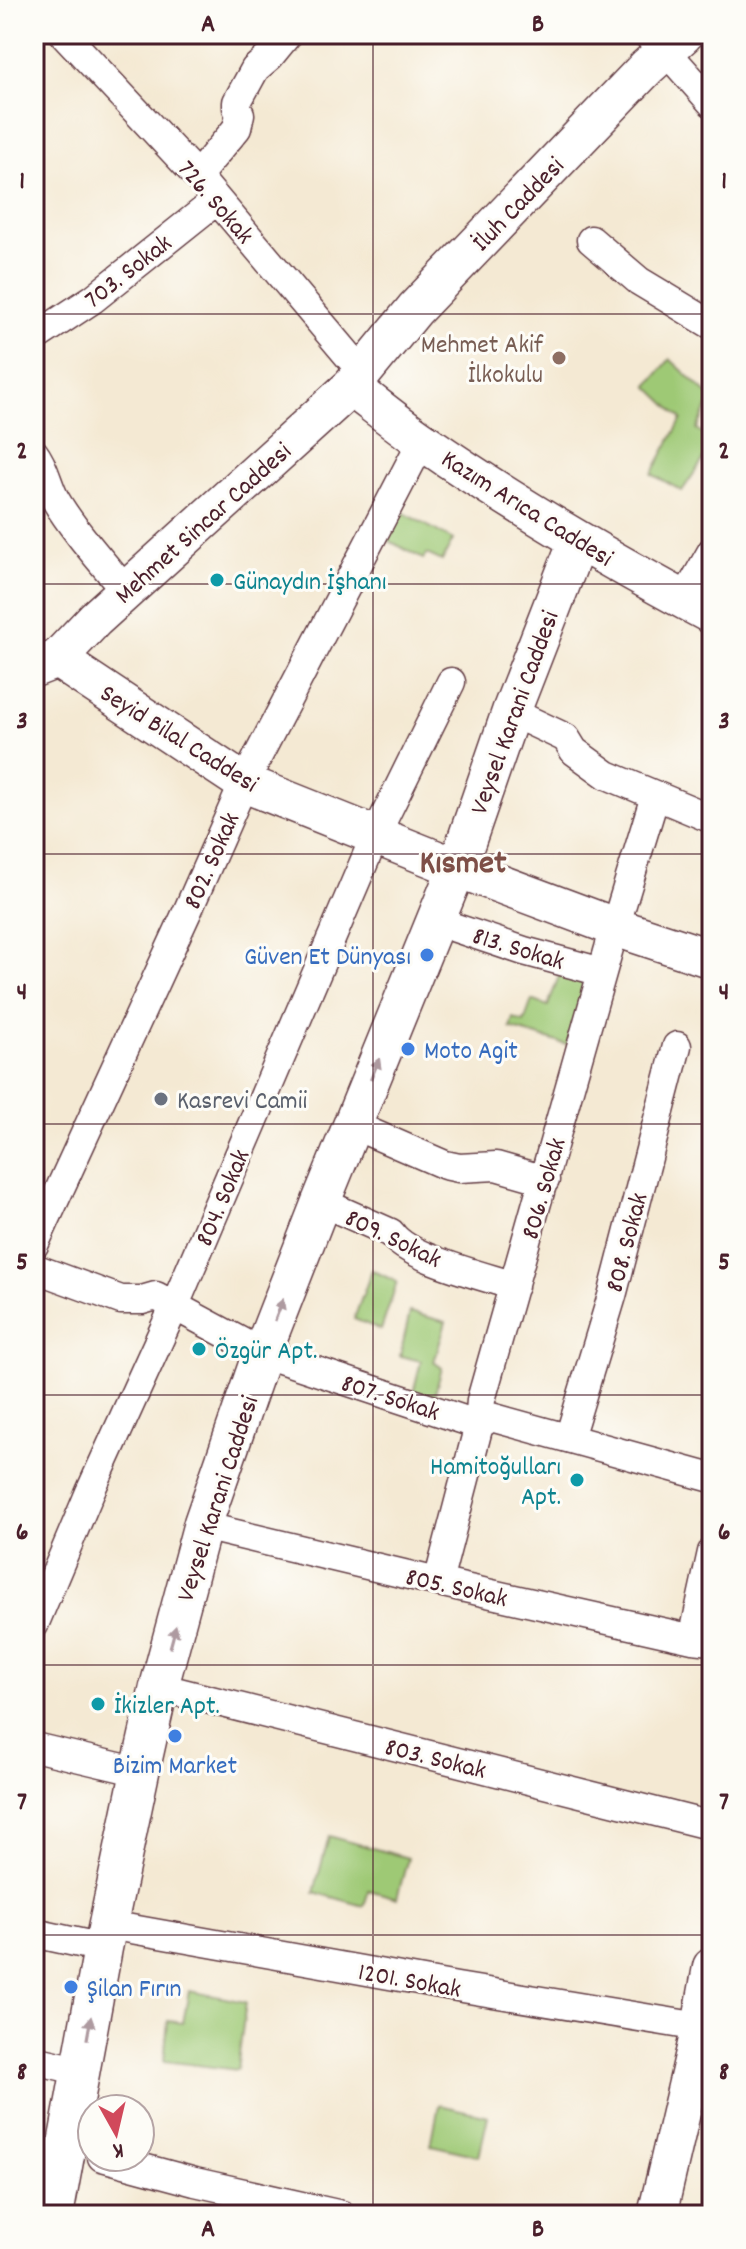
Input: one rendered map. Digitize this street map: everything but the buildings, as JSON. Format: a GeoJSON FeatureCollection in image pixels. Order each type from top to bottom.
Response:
{"type":"FeatureCollection","features":[{"type":"Feature","properties":{"kind":"street","name":"726. Sokak"},"geometry":{"type":"LineString","coordinates":[[64,34],[197,176],[360,376]]}},
{"type":"Feature","properties":{"kind":"street"},"geometry":{"type":"LineString","coordinates":[[197,176],[237,128],[240,114],[237,102],[255,69],[288,34]]}},
{"type":"Feature","properties":{"kind":"street"},"geometry":{"type":"LineString","coordinates":[[667,40],[712,103]]}},
{"type":"Feature","properties":{"kind":"street","name":"İluh Caddesi"},"geometry":{"type":"LineString","coordinates":[[360,376],[415,309],[667,40]]}},
{"type":"Feature","properties":{"kind":"street","name":"703. Sokak"},"geometry":{"type":"LineString","coordinates":[[34,338],[93,299],[217,200]]}},
{"type":"Feature","properties":{"kind":"street"},"geometry":{"type":"LineString","coordinates":[[591,240],[639,281],[712,325]]}},
{"type":"Feature","properties":{"kind":"street","name":"Kazım Arıca Caddesi"},"geometry":{"type":"LineString","coordinates":[[360,376],[422,441],[523,507],[698,607]]}},
{"type":"Feature","properties":{"kind":"street","name":"Mehmet Sincar Caddesi"},"geometry":{"type":"LineString","coordinates":[[34,694],[45,664],[360,376]]}},
{"type":"Feature","properties":{"kind":"street","name":"802. Sokak"},"geometry":{"type":"LineString","coordinates":[[34,1245],[244,783],[422,441]]}},
{"type":"Feature","properties":{"kind":"street"},"geometry":{"type":"LineString","coordinates":[[34,453],[40,460],[55,498],[126,591]]}},
{"type":"Feature","properties":{"kind":"street","name":"Veysel Karani Caddesi"},"geometry":{"type":"LineString","coordinates":[[81,2093],[82,2071],[106,1936],[140,1772],[159,1687],[203,1523],[262,1353],[457,868],[511,712],[578,540]]}},
{"type":"Feature","properties":{"kind":"street"},"geometry":{"type":"LineString","coordinates":[[698,607],[712,551]]}},
{"type":"Feature","properties":{"kind":"street","name":"Seyid Bilal Caddesi"},"geometry":{"type":"LineString","coordinates":[[45,664],[244,783],[457,868],[615,927],[712,959]]}},
{"type":"Feature","properties":{"kind":"street","name":"804. Sokak"},"geometry":{"type":"LineString","coordinates":[[34,1625],[175,1305],[376,834],[451,682]]}},
{"type":"Feature","properties":{"kind":"street"},"geometry":{"type":"LineString","coordinates":[[511,712],[566,738],[574,751],[607,775],[712,819]]}},
{"type":"Feature","properties":{"kind":"street","name":"806. Sokak"},"geometry":{"type":"LineString","coordinates":[[438,1582],[479,1425],[481,1400],[655,796]]}},
{"type":"Feature","properties":{"kind":"street","name":"813. Sokak"},"geometry":{"type":"LineString","coordinates":[[435,921],[524,951],[602,972]]}},
{"type":"Feature","properties":{"kind":"street","name":"808. Sokak"},"geometry":{"type":"LineString","coordinates":[[569,1438],[612,1296],[677,1046]]}},
{"type":"Feature","properties":{"kind":"street"},"geometry":{"type":"LineString","coordinates":[[353,1125],[445,1165],[459,1168],[496,1166],[545,1180]]}},
{"type":"Feature","properties":{"kind":"street","name":"809. Sokak"},"geometry":{"type":"LineString","coordinates":[[321,1202],[391,1233],[396,1241],[422,1255],[514,1286]]}},
{"type":"Feature","properties":{"kind":"street","name":"807. Sokak"},"geometry":{"type":"LineString","coordinates":[[34,1268],[121,1300],[156,1296],[262,1353],[479,1425],[491,1417],[712,1478]]}},
{"type":"Feature","properties":{"kind":"street","name":"805. Sokak"},"geometry":{"type":"LineString","coordinates":[[203,1523],[215,1529],[438,1582],[703,1640]]}},
{"type":"Feature","properties":{"kind":"street"},"geometry":{"type":"LineString","coordinates":[[703,1640],[712,1552]]}},
{"type":"Feature","properties":{"kind":"street","name":"803. Sokak"},"geometry":{"type":"LineString","coordinates":[[159,1687],[712,1826]]}},
{"type":"Feature","properties":{"kind":"street"},"geometry":{"type":"LineString","coordinates":[[34,1747],[140,1772]]}},
{"type":"Feature","properties":{"kind":"street","name":"1201. Sokak"},"geometry":{"type":"LineString","coordinates":[[34,1933],[106,1936],[457,1987],[706,2028]]}},
{"type":"Feature","properties":{"kind":"street"},"geometry":{"type":"LineString","coordinates":[[657,2215],[706,2028],[712,1967]]}},
{"type":"Feature","properties":{"kind":"street"},"geometry":{"type":"LineString","coordinates":[[34,2060],[82,2071]]}},
{"type":"Feature","properties":{"kind":"street","name":"Veysel Karani Caddesi"},"geometry":{"type":"LineString","coordinates":[[54,2215],[76,2159]]}},
{"type":"Feature","properties":{"kind":"street"},"geometry":{"type":"LineString","coordinates":[[156,2172],[342,2215]]}},
{"type":"Feature","properties":{"kind":"green space"},"geometry":{"type":"Polygon","coordinates":[[[670,359],[712,398],[697,429],[712,441],[712,447],[682,491],[652,474],[682,419],[648,386],[670,359]]]}},
{"type":"Feature","properties":{"kind":"green space"},"geometry":{"type":"Polygon","coordinates":[[[397,509],[453,540],[442,561],[427,554],[423,559],[384,538],[397,509]]]}},
{"type":"Feature","properties":{"kind":"green space"},"geometry":{"type":"Polygon","coordinates":[[[560,973],[587,984],[568,1045],[510,1028],[513,1018],[524,1022],[532,1000],[548,1006],[560,973]]]}},
{"type":"Feature","properties":{"kind":"green space"},"geometry":{"type":"Polygon","coordinates":[[[372,1270],[397,1282],[381,1330],[354,1319],[372,1270]]]}},
{"type":"Feature","properties":{"kind":"green space"},"geometry":{"type":"Polygon","coordinates":[[[410,1312],[446,1322],[434,1362],[442,1368],[434,1397],[413,1393],[421,1361],[400,1356],[410,1312]]]}},
{"type":"Feature","properties":{"kind":"green space"},"geometry":{"type":"Polygon","coordinates":[[[329,1836],[408,1858],[397,1898],[369,1890],[364,1906],[314,1892],[329,1836]]]}},
{"type":"Feature","properties":{"kind":"green space"},"geometry":{"type":"Polygon","coordinates":[[[189,1991],[246,2002],[237,2070],[164,2061],[168,2021],[183,2023],[189,1991]]]}},
{"type":"Feature","properties":{"kind":"green space"},"geometry":{"type":"Polygon","coordinates":[[[439,2105],[488,2116],[479,2156],[431,2145],[439,2105]]]}},
{"type":"Feature","properties":{"kind":"place","name":"Mehmet Akif İlkokulu"},"geometry":{"type":"Point","coordinates":[559,358]}},
{"type":"Feature","properties":{"kind":"place","name":"Günaydın İşhanı"},"geometry":{"type":"Point","coordinates":[217,580]}},
{"type":"Feature","properties":{"kind":"place","name":"Güven Et Dünyası"},"geometry":{"type":"Point","coordinates":[427,955]}},
{"type":"Feature","properties":{"kind":"place","name":"Moto Agit"},"geometry":{"type":"Point","coordinates":[408,1049]}},
{"type":"Feature","properties":{"kind":"place","name":"Kasrevi Camii"},"geometry":{"type":"Point","coordinates":[161,1099]}},
{"type":"Feature","properties":{"kind":"place","name":"Özgür Apt."},"geometry":{"type":"Point","coordinates":[199,1349]}},
{"type":"Feature","properties":{"kind":"place","name":"Hamitoğulları Apt."},"geometry":{"type":"Point","coordinates":[577,1480]}},
{"type":"Feature","properties":{"kind":"place","name":"İkizler Apt."},"geometry":{"type":"Point","coordinates":[98,1704]}},
{"type":"Feature","properties":{"kind":"place","name":"Bizim Market"},"geometry":{"type":"Point","coordinates":[175,1736]}},
{"type":"Feature","properties":{"kind":"place","name":"Şilan Fırın"},"geometry":{"type":"Point","coordinates":[71,1987]}},
{"type":"Feature","properties":{"kind":"district","name":"Kısmet"},"geometry":{"type":"Point","coordinates":[463,860]}}]}
